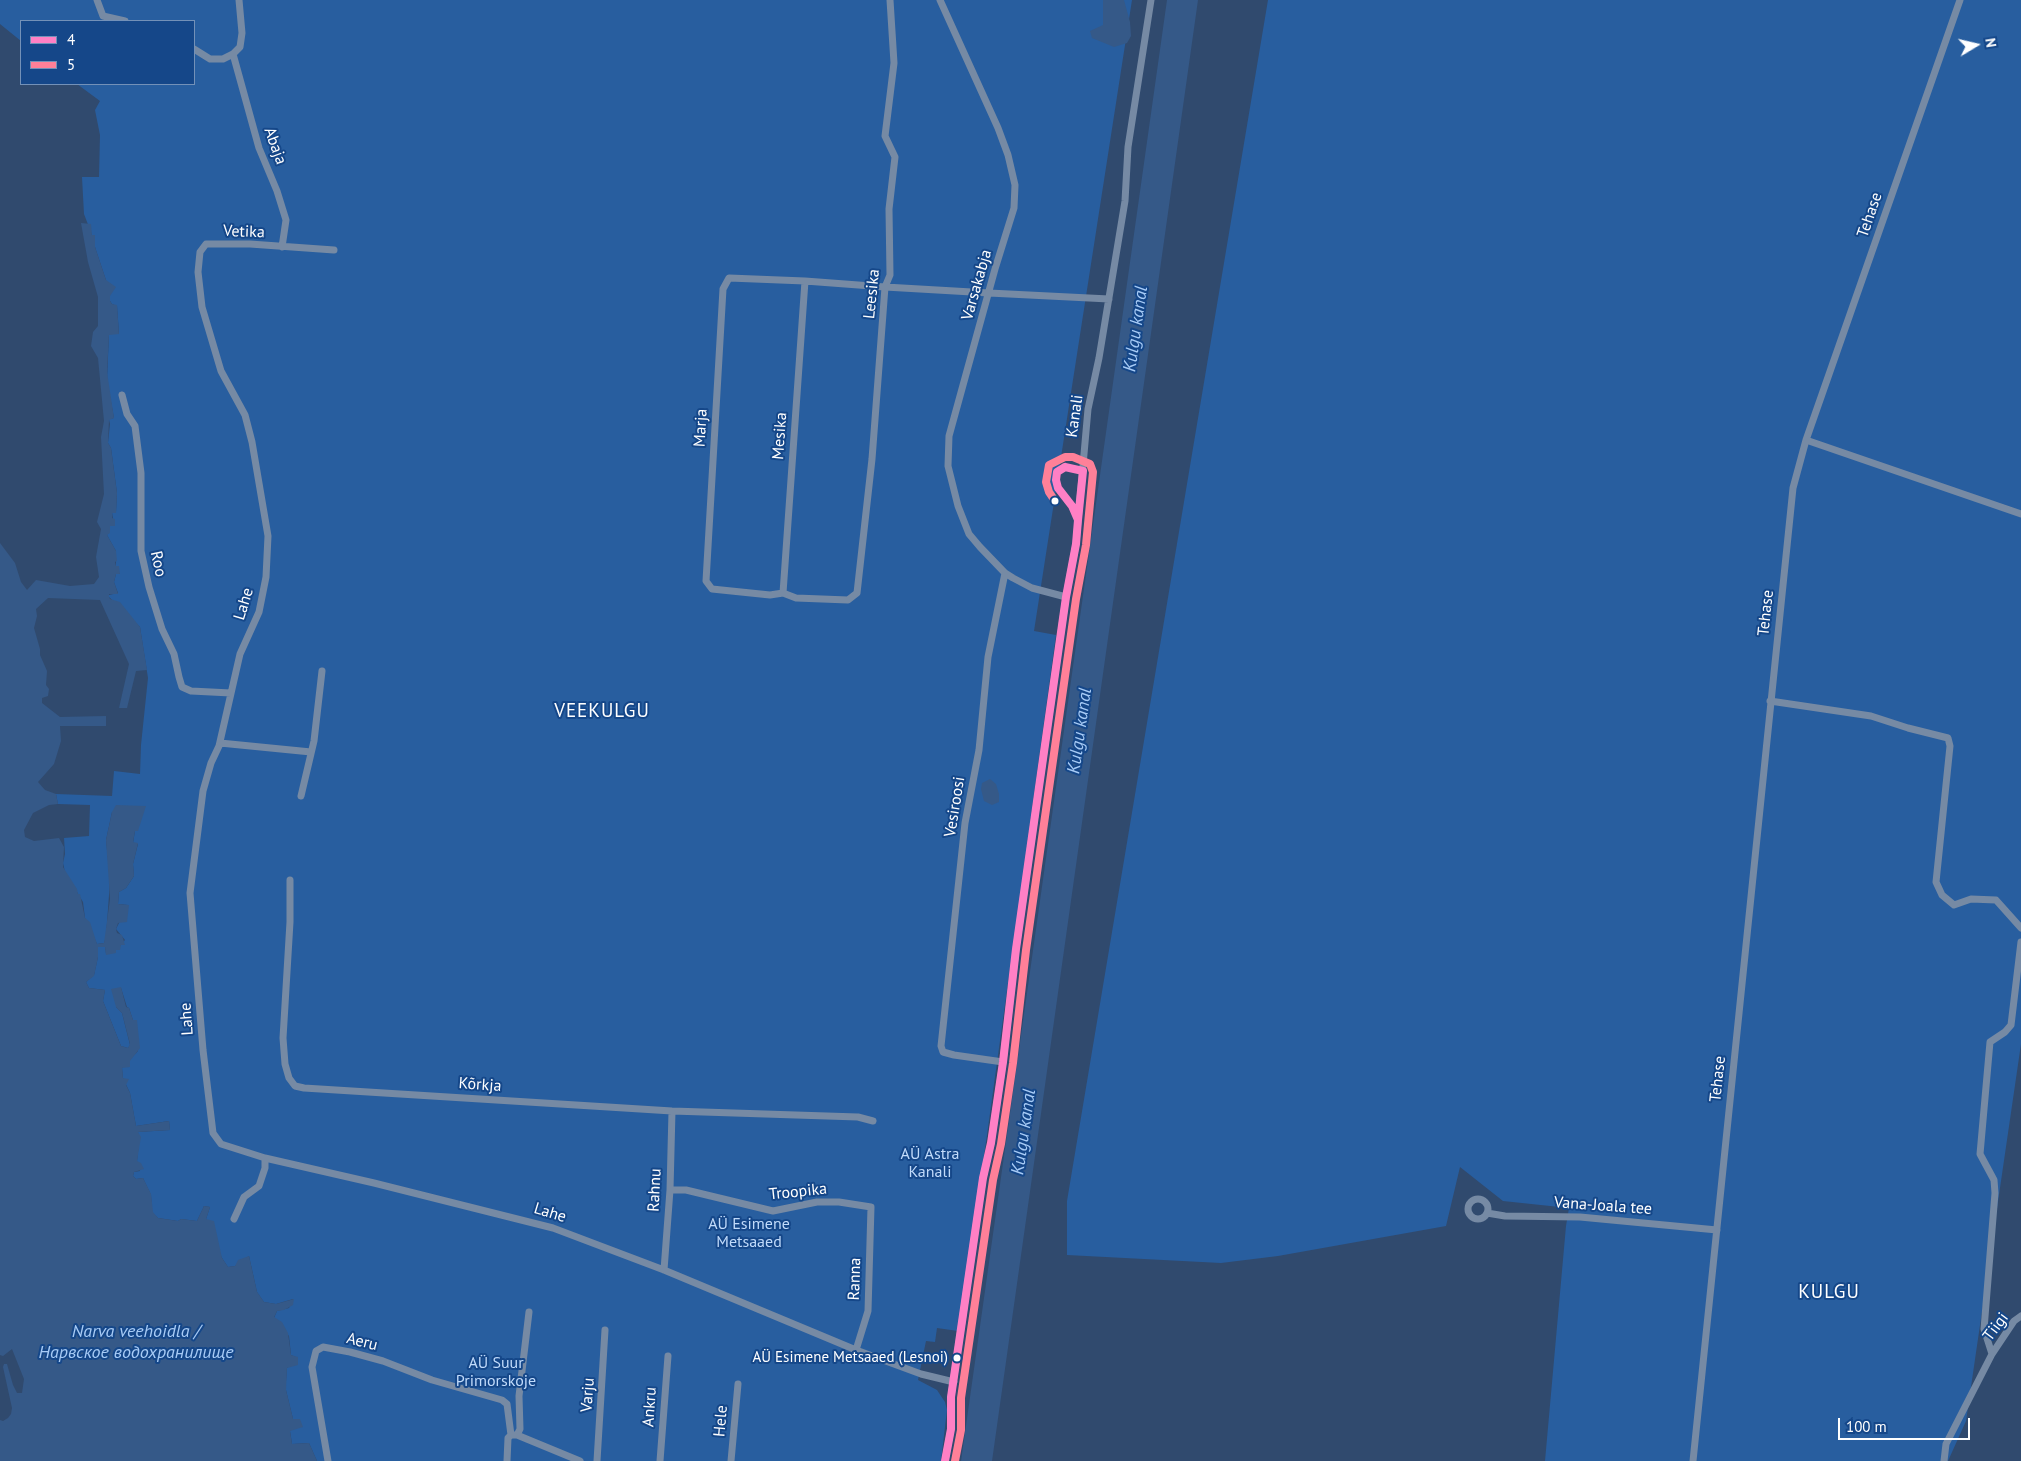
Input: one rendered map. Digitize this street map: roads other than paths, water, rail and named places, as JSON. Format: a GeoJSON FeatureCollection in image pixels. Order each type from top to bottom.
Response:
{"type":"FeatureCollection","features":[{"type":"Feature","properties":{"kind":"street"},"geometry":{"type":"LineString","coordinates":[[96,0],[103,16],[118,20]]}},
{"type":"Feature","properties":{"kind":"street"},"geometry":{"type":"LineString","coordinates":[[195,50],[210,59],[223,59],[240,47],[242,33],[239,0]]}},
{"type":"Feature","properties":{"kind":"street","name":"Leesika"},"geometry":{"type":"LineString","coordinates":[[783,593],[796,598],[848,600],[857,593],[872,459],[885,287],[890,275],[889,209],[895,157],[885,136],[894,62],[890,0]]}},
{"type":"Feature","properties":{"kind":"street","name":"Varsakabja"},"geometry":{"type":"LineString","coordinates":[[940,0],[998,128],[1016,185],[1014,208],[949,436],[948,466],[958,506],[969,534],[1005,573],[1032,588],[1066,597]]}},
{"type":"Feature","properties":{"kind":"street","name":"Kanali"},"geometry":{"type":"LineString","coordinates":[[946,1461],[951,1429],[954,1382],[983,1178],[991,1143],[1003,1062],[1016,949],[1066,597],[1076,544],[1088,409],[1125,201],[1128,147],[1151,0]]}},
{"type":"Feature","properties":{"kind":"street","name":"Tehase"},"geometry":{"type":"LineString","coordinates":[[1693,1461],[1792,496],[1806,440],[1960,0]]}},
{"type":"Feature","properties":{"kind":"street","name":"Abaja"},"geometry":{"type":"LineString","coordinates":[[232,54],[258,148],[277,191],[286,220],[282,247]]}},
{"type":"Feature","properties":{"kind":"street","name":"Vetika"},"geometry":{"type":"LineString","coordinates":[[206,244],[334,250]]}},
{"type":"Feature","properties":{"kind":"street","name":"Lahe"},"geometry":{"type":"LineString","coordinates":[[206,244],[200,252],[198,272],[202,307],[221,371],[245,415],[268,536],[266,577],[258,612],[240,654],[220,743],[210,763],[203,791],[190,893],[209,1110],[213,1133],[221,1144],[265,1158],[553,1228],[664,1270],[856,1350],[921,1374],[954,1382]]}},
{"type":"Feature","properties":{"kind":"street","name":"Marja"},"geometry":{"type":"LineString","coordinates":[[783,593],[770,595],[712,589],[706,580],[723,290],[729,278],[804,280]]}},
{"type":"Feature","properties":{"kind":"street"},"geometry":{"type":"LineString","coordinates":[[804,280],[885,287],[1109,299]]}},
{"type":"Feature","properties":{"kind":"street","name":"Mesika"},"geometry":{"type":"LineString","coordinates":[[783,593],[804,280]]}},
{"type":"Feature","properties":{"kind":"street","name":"Roo"},"geometry":{"type":"LineString","coordinates":[[122,395],[127,414],[135,426],[141,474],[141,551],[149,587],[162,629],[174,654],[178,677],[182,687],[191,691],[231,693]]}},
{"type":"Feature","properties":{"kind":"street"},"geometry":{"type":"LineString","coordinates":[[1806,440],[2021,514]]}},
{"type":"Feature","properties":{"kind":"street","name":"Vesiroosi"},"geometry":{"type":"LineString","coordinates":[[1003,1062],[954,1055],[943,1052],[941,1046],[965,823],[979,750],[988,657],[1005,573]]}},
{"type":"Feature","properties":{"kind":"street"},"geometry":{"type":"LineString","coordinates":[[301,796],[314,741],[322,671]]}},
{"type":"Feature","properties":{"kind":"street"},"geometry":{"type":"LineString","coordinates":[[1770,700],[1871,716],[1948,738],[1950,746],[1936,882],[1942,895],[1954,905],[1971,899],[1996,900],[2021,928]]}},
{"type":"Feature","properties":{"kind":"street"},"geometry":{"type":"LineString","coordinates":[[220,743],[311,752]]}},
{"type":"Feature","properties":{"kind":"street","name":"Kõrkja"},"geometry":{"type":"LineString","coordinates":[[290,880],[283,1038],[285,1064],[289,1078],[295,1086],[672,1111],[858,1117],[873,1121]]}},
{"type":"Feature","properties":{"kind":"street"},"geometry":{"type":"LineString","coordinates":[[1944,1461],[1946,1444],[1992,1354],[1984,1329],[1995,1193],[1994,1180],[1980,1154],[1990,1042],[2012,1025],[2021,942]]}},
{"type":"Feature","properties":{"kind":"street","name":"Rahnu"},"geometry":{"type":"LineString","coordinates":[[664,1270],[670,1190],[672,1111]]}},
{"type":"Feature","properties":{"kind":"street"},"geometry":{"type":"LineString","coordinates":[[234,1219],[244,1197],[260,1186],[265,1168],[265,1158]]}},
{"type":"Feature","properties":{"kind":"street","name":"Troopika"},"geometry":{"type":"LineString","coordinates":[[670,1190],[686,1190],[773,1212],[817,1202],[839,1202],[871,1207]]}},
{"type":"Feature","properties":{"kind":"street","name":"Ranna"},"geometry":{"type":"LineString","coordinates":[[856,1350],[868,1311],[871,1207]]}},
{"type":"Feature","properties":{"kind":"street","name":"Vana-Joala tee"},"geometry":{"type":"LineString","coordinates":[[1488,1213],[1505,1216],[1580,1217],[1717,1230]]}},
{"type":"Feature","properties":{"kind":"street"},"geometry":{"type":"LineString","coordinates":[[507,1461],[508,1438],[520,1429],[520,1396],[529,1312]]}},
{"type":"Feature","properties":{"kind":"street","name":"Tiigi"},"geometry":{"type":"LineString","coordinates":[[1992,1354],[2014,1321],[2021,1316]]}},
{"type":"Feature","properties":{"kind":"street","name":"Varju"},"geometry":{"type":"LineString","coordinates":[[597,1461],[605,1330]]}},
{"type":"Feature","properties":{"kind":"street","name":"Aeru"},"geometry":{"type":"LineString","coordinates":[[328,1461],[312,1367],[316,1351],[323,1347],[382,1361],[432,1380],[502,1400],[507,1404],[514,1435]]}},
{"type":"Feature","properties":{"kind":"street","name":"Ankru"},"geometry":{"type":"LineString","coordinates":[[660,1461],[668,1356]]}},
{"type":"Feature","properties":{"kind":"street","name":"Hele"},"geometry":{"type":"LineString","coordinates":[[731,1461],[738,1384]]}},
{"type":"Feature","properties":{"kind":"street"},"geometry":{"type":"LineString","coordinates":[[514,1435],[580,1461]]}},
{"type":"Feature","properties":{"kind":"water"},"geometry":{"type":"Polygon","coordinates":[[[1103,0],[1124,0],[1130,22],[1131,36],[1127,43],[1114,47],[1092,38],[1090,31],[1103,25],[1103,0]]]}},
{"type":"Feature","properties":{"kind":"water","name":"Kulgu kanal"},"geometry":{"type":"Polygon","coordinates":[[[1167,0],[1198,0],[992,1461],[961,1461],[1167,0]]]}},
{"type":"Feature","properties":{"kind":"water","name":"Narva veehoidla / Нарвское водохранилище"},"geometry":{"type":"Polygon","coordinates":[[[81,223],[91,224],[92,235],[95,235],[95,247],[106,280],[116,287],[110,296],[110,301],[112,304],[117,305],[119,334],[109,335],[107,372],[114,418],[109,420],[108,443],[111,448],[117,493],[116,513],[112,513],[112,518],[115,519],[115,526],[110,526],[110,533],[107,535],[116,551],[117,561],[115,562],[116,566],[119,566],[120,574],[116,574],[114,582],[118,594],[109,594],[109,597],[120,602],[140,627],[147,670],[136,671],[127,708],[119,708],[129,664],[100,600],[48,598],[36,609],[37,616],[34,628],[40,655],[47,671],[46,685],[49,689],[48,696],[42,698],[42,703],[60,717],[106,716],[106,726],[60,726],[61,741],[54,764],[38,782],[45,790],[56,794],[58,804],[49,805],[33,813],[24,830],[25,837],[34,841],[59,838],[64,847],[63,867],[77,889],[78,894],[80,894],[85,918],[90,922],[97,944],[104,943],[110,899],[106,840],[112,812],[116,805],[146,806],[138,831],[135,831],[133,842],[138,843],[133,864],[134,876],[126,888],[119,892],[118,904],[129,905],[127,922],[118,923],[116,929],[117,933],[122,935],[125,945],[121,945],[120,950],[116,950],[116,953],[106,955],[105,947],[98,947],[94,976],[86,982],[89,988],[105,990],[103,1001],[121,1046],[128,1048],[130,1044],[122,1013],[116,1007],[111,989],[121,987],[126,1007],[129,1008],[133,1020],[137,1020],[140,1048],[130,1061],[130,1067],[122,1068],[123,1078],[129,1079],[126,1085],[130,1093],[136,1126],[169,1121],[170,1130],[138,1132],[141,1137],[137,1161],[141,1163],[144,1169],[134,1172],[133,1176],[136,1179],[143,1178],[151,1194],[153,1212],[158,1218],[197,1221],[204,1206],[210,1207],[206,1219],[214,1221],[222,1258],[228,1267],[235,1266],[238,1260],[249,1256],[257,1292],[264,1302],[276,1304],[294,1299],[293,1305],[284,1310],[277,1311],[274,1317],[282,1322],[288,1333],[291,1355],[298,1357],[298,1365],[287,1368],[286,1390],[293,1419],[300,1419],[303,1427],[290,1431],[292,1444],[309,1443],[317,1461],[0,1461],[0,1420],[3,1421],[8,1418],[12,1408],[3,1367],[4,1364],[7,1364],[17,1393],[22,1393],[24,1379],[12,1349],[3,1356],[0,1355],[0,543],[15,563],[21,582],[27,590],[36,580],[70,586],[94,584],[99,577],[96,557],[101,529],[97,522],[104,494],[101,437],[104,421],[98,358],[91,346],[93,332],[98,326],[98,297],[88,262],[81,223]]]}},
{"type":"Feature","properties":{"kind":"water"},"geometry":{"type":"Polygon","coordinates":[[[990,779],[996,784],[999,794],[999,802],[992,805],[984,801],[981,789],[982,783],[990,779]]]}},
{"type":"Feature","properties":{"kind":"place","name":"AÜ Esimene Metsaaed (Lesnoi)"},"geometry":{"type":"Point","coordinates":[957,1358]}},
{"type":"Feature","properties":{"kind":"district","name":"VEEKULGU"},"geometry":{"type":"Point","coordinates":[602,712]}},
{"type":"Feature","properties":{"kind":"district","name":"KULGU"},"geometry":{"type":"Point","coordinates":[1829,1293]}},
{"type":"Feature","properties":{"kind":"park label","name":"AÜ Astra Kanali"},"geometry":{"type":"Point","coordinates":[930,1163]}},
{"type":"Feature","properties":{"kind":"park label","name":"AÜ Esimene Metsaaed"},"geometry":{"type":"Point","coordinates":[749,1233]}},
{"type":"Feature","properties":{"kind":"park label","name":"AÜ Suur Primorskoje"},"geometry":{"type":"Point","coordinates":[496,1372]}}]}
